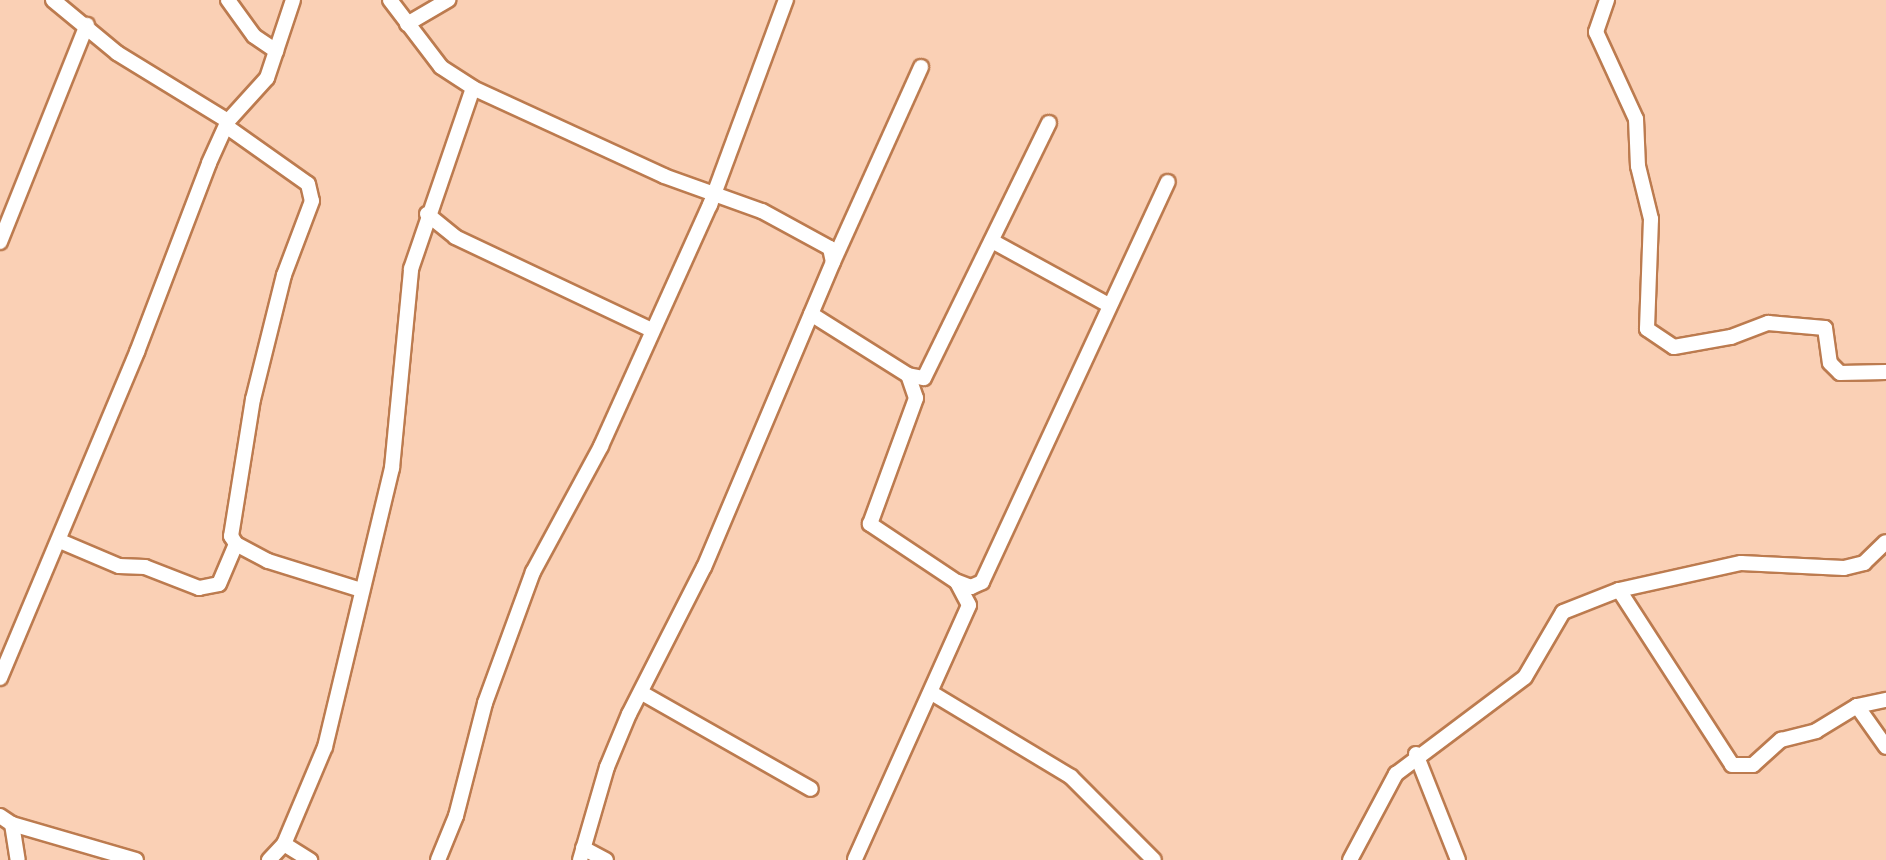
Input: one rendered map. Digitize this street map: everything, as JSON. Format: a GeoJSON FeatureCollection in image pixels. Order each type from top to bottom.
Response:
{"type":"FeatureCollection","features":[{"type":"Feature","properties":{"kind":"street"},"geometry":{"type":"LineString","coordinates":[[53,0],[87,25],[117,53],[227,123],[308,184],[312,201],[284,275],[253,399],[231,528],[236,544],[219,584],[199,588],[145,567],[119,566],[60,541]]}},
{"type":"Feature","properties":{"kind":"street"},"geometry":{"type":"LineString","coordinates":[[228,0],[254,36],[276,51]]}},
{"type":"Feature","properties":{"kind":"street"},"geometry":{"type":"LineString","coordinates":[[0,678],[60,541],[227,123],[267,78],[293,0]]}},
{"type":"Feature","properties":{"kind":"street"},"geometry":{"type":"LineString","coordinates":[[390,0],[441,67],[473,88],[664,176],[711,191],[821,242],[830,248],[833,262]]}},
{"type":"Feature","properties":{"kind":"street"},"geometry":{"type":"LineString","coordinates":[[407,24],[448,0]]}},
{"type":"Feature","properties":{"kind":"street"},"geometry":{"type":"LineString","coordinates":[[438,860],[456,816],[485,703],[533,572],[601,446],[650,329],[710,205],[711,191],[786,0]]}},
{"type":"Feature","properties":{"kind":"street"},"geometry":{"type":"LineString","coordinates":[[1607,0],[1596,32],[1636,119],[1638,166],[1651,219],[1647,329],[1674,347],[1731,337],[1768,323],[1825,328],[1830,363],[1840,373],[1886,372]]}},
{"type":"Feature","properties":{"kind":"street"},"geometry":{"type":"LineString","coordinates":[[0,242],[87,25]]}},
{"type":"Feature","properties":{"kind":"street"},"geometry":{"type":"LineString","coordinates":[[606,860],[581,854],[607,767],[704,567],[833,262],[921,67]]}},
{"type":"Feature","properties":{"kind":"street"},"geometry":{"type":"LineString","coordinates":[[269,860],[284,844],[315,778],[392,468],[411,269],[427,214],[473,88]]}},
{"type":"Feature","properties":{"kind":"street"},"geometry":{"type":"LineString","coordinates":[[811,314],[908,375],[918,379],[929,374],[1049,123]]}},
{"type":"Feature","properties":{"kind":"street"},"geometry":{"type":"LineString","coordinates":[[957,582],[971,587],[982,582],[1107,304],[1168,182]]}},
{"type":"Feature","properties":{"kind":"street"},"geometry":{"type":"LineString","coordinates":[[427,214],[455,237],[650,329]]}},
{"type":"Feature","properties":{"kind":"street"},"geometry":{"type":"LineString","coordinates":[[992,241],[1107,304]]}},
{"type":"Feature","properties":{"kind":"street"},"geometry":{"type":"LineString","coordinates":[[855,859],[969,605],[967,592],[957,582],[870,524],[916,398],[908,375]]}},
{"type":"Feature","properties":{"kind":"street"},"geometry":{"type":"LineString","coordinates":[[1350,860],[1396,774],[1416,754],[1467,716],[1501,700],[1525,677],[1563,612],[1619,590],[1741,563],[1844,568],[1864,563],[1886,542]]}},
{"type":"Feature","properties":{"kind":"street"},"geometry":{"type":"LineString","coordinates":[[236,544],[268,561],[361,590]]}},
{"type":"Feature","properties":{"kind":"street"},"geometry":{"type":"LineString","coordinates":[[1619,590],[1732,765],[1753,765],[1781,740],[1816,731],[1857,706],[1886,700]]}},
{"type":"Feature","properties":{"kind":"street"},"geometry":{"type":"LineString","coordinates":[[642,693],[811,789]]}},
{"type":"Feature","properties":{"kind":"street"},"geometry":{"type":"LineString","coordinates":[[932,693],[1071,777],[1154,860]]}},
{"type":"Feature","properties":{"kind":"street"},"geometry":{"type":"LineString","coordinates":[[1857,706],[1886,747]]}},
{"type":"Feature","properties":{"kind":"street"},"geometry":{"type":"LineString","coordinates":[[1416,754],[1458,860]]}},
{"type":"Feature","properties":{"kind":"street"},"geometry":{"type":"LineString","coordinates":[[6,820],[18,860]]}},
{"type":"Feature","properties":{"kind":"street"},"geometry":{"type":"LineString","coordinates":[[6,820],[136,860]]}},
{"type":"Feature","properties":{"kind":"street"},"geometry":{"type":"LineString","coordinates":[[284,844],[310,860]]}}]}
